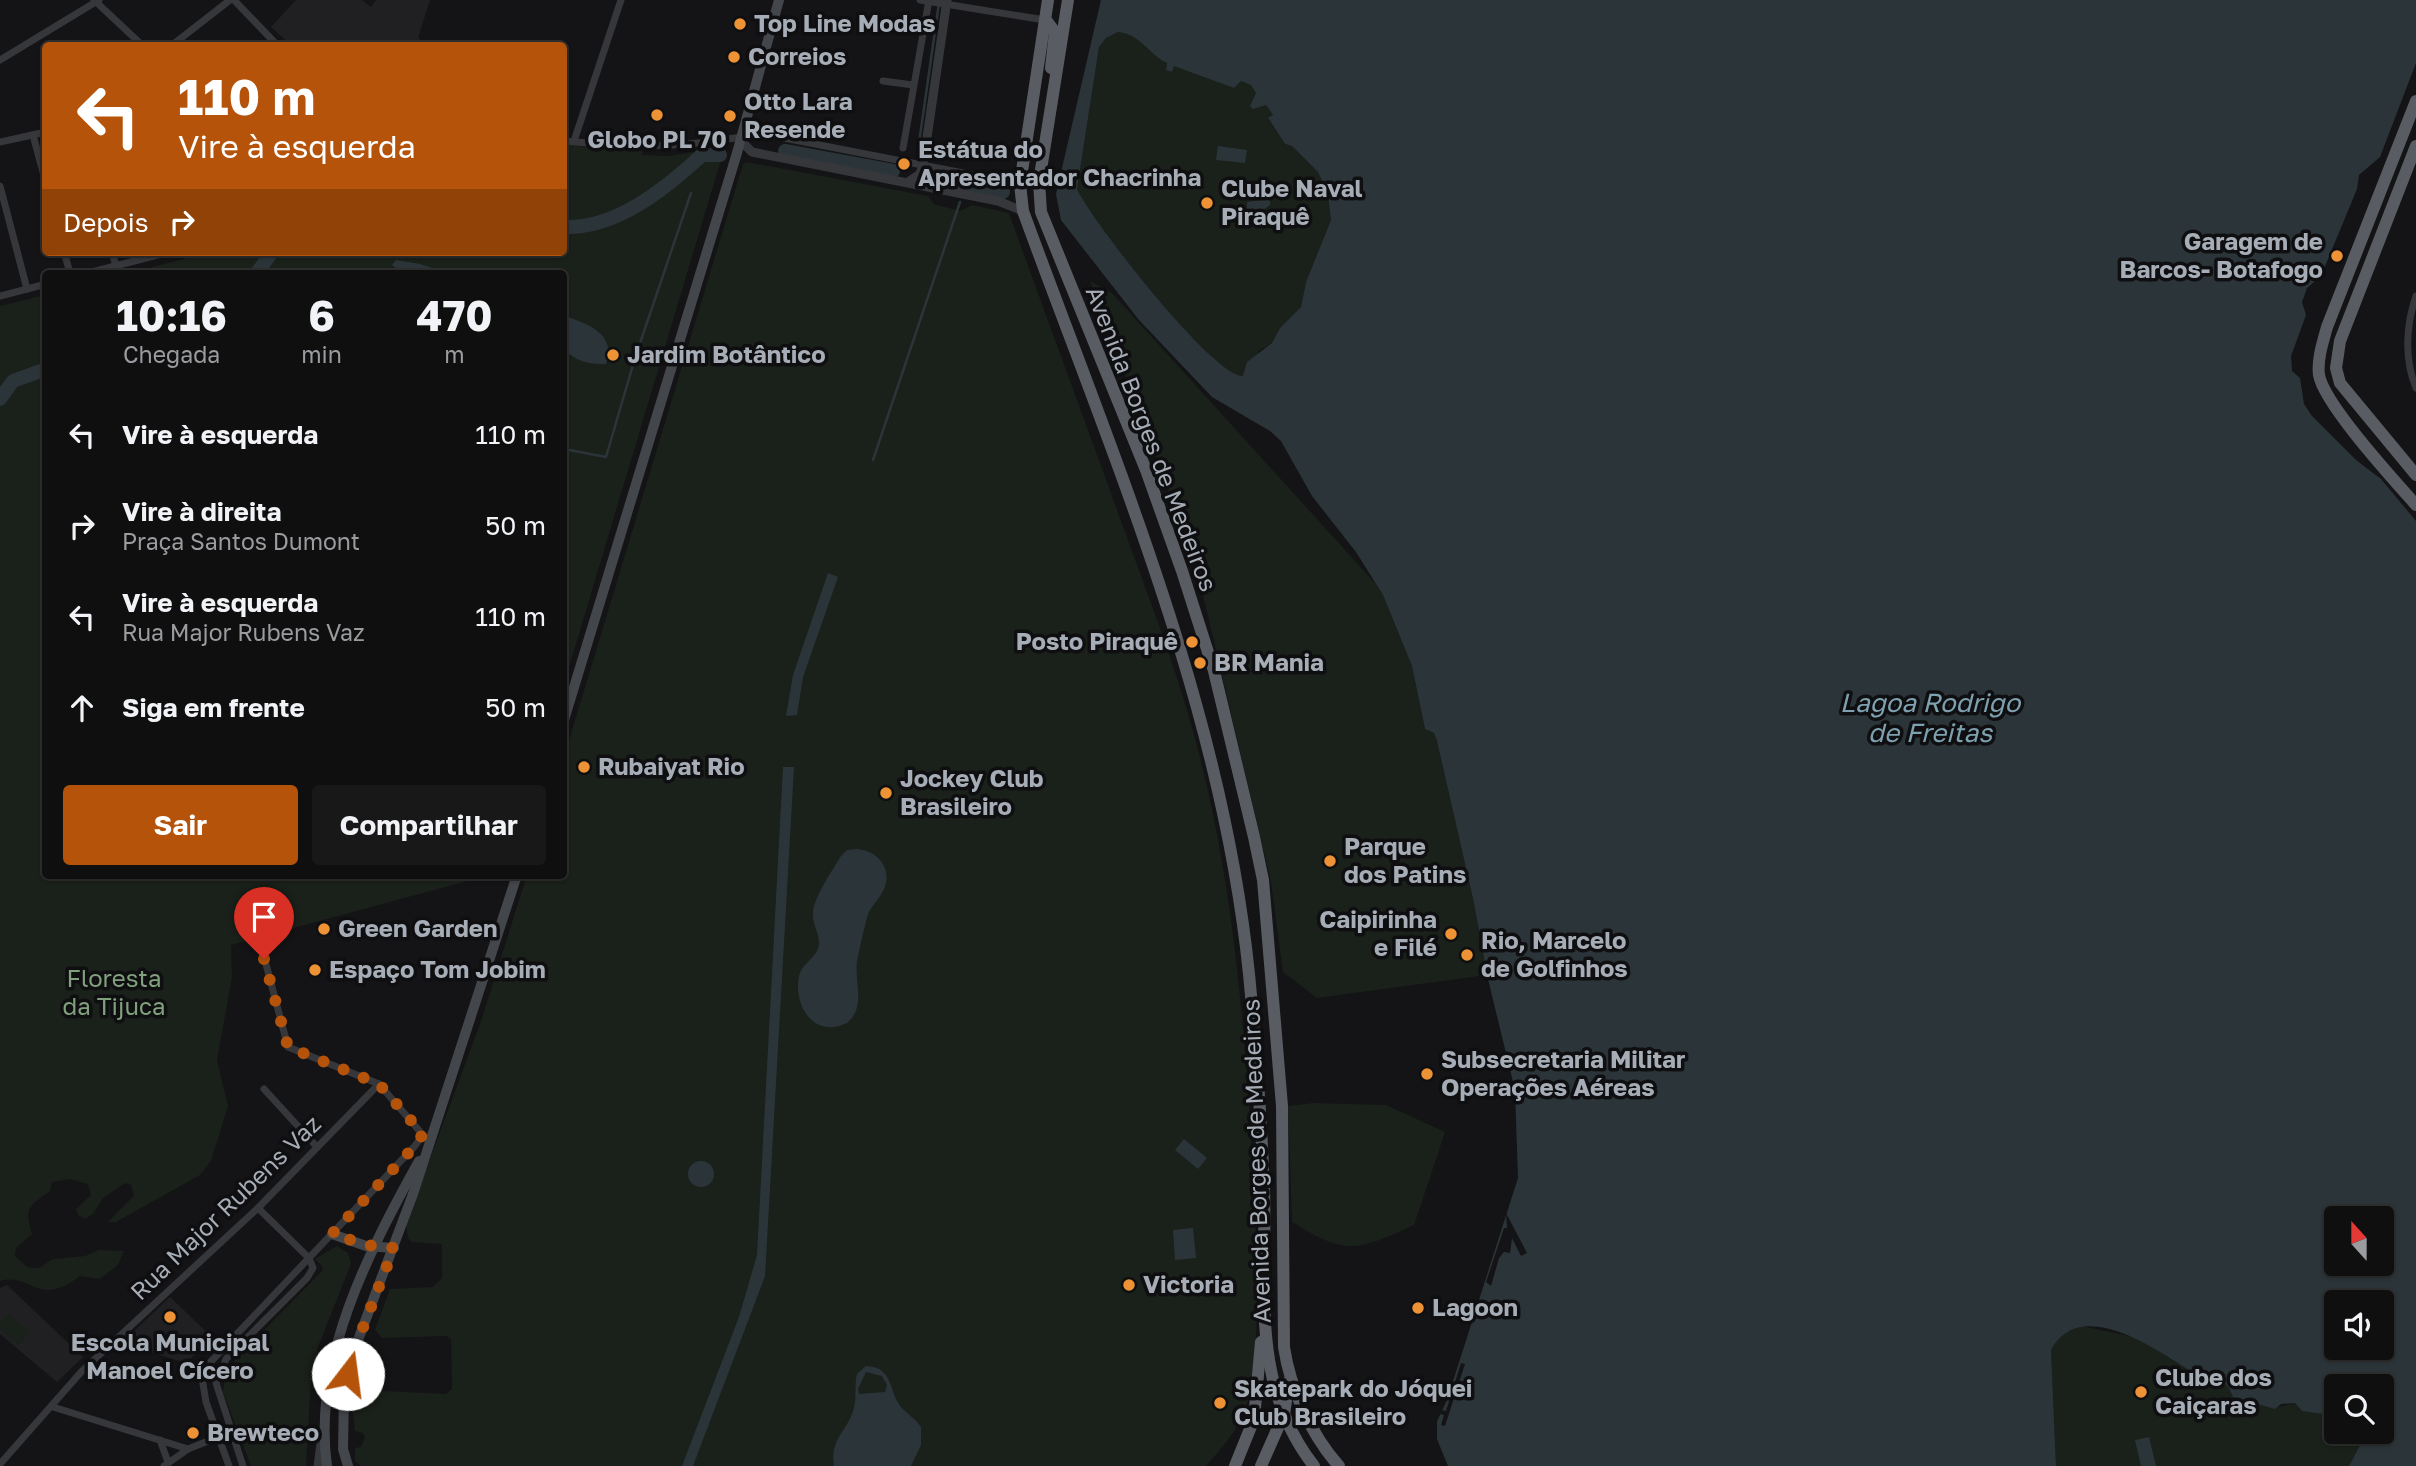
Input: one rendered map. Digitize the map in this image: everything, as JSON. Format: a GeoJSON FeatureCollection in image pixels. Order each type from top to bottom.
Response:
{"type":"FeatureCollection","features":[{"type":"Feature","properties":{"kind":"highway","name":"Avenida Borges de Medeiros"},"geometry":{"type":"LineString","coordinates":[[1048,0],[1020,184],[1023,211],[1155,571],[1191,678],[1222,800],[1248,969],[1257,1057],[1264,1205],[1263,1321],[1273,1387],[1284,1414],[1314,1466]]}},
{"type":"Feature","properties":{"kind":"highway","name":"Avenida Borges de Medeiros"},"geometry":{"type":"LineString","coordinates":[[1069,0],[1039,181],[1041,212],[1045,229],[1146,470],[1176,553],[1214,671],[1245,797],[1263,880],[1272,972],[1282,1106],[1282,1301],[1289,1377],[1323,1444],[1339,1466]]}},
{"type":"Feature","properties":{"kind":"highway"},"geometry":{"type":"LineString","coordinates":[[1046,20],[1055,32],[1048,94],[1050,121]]}},
{"type":"Feature","properties":{"kind":"highway"},"geometry":{"type":"LineString","coordinates":[[2416,101],[2340,295],[2319,361],[2322,387],[2416,505]]}},
{"type":"Feature","properties":{"kind":"highway"},"geometry":{"type":"LineString","coordinates":[[2416,146],[2337,352],[2340,383],[2416,475]]}},
{"type":"Feature","properties":{"kind":"highway"},"geometry":{"type":"LineString","coordinates":[[2346,281],[2357,295]]}},
{"type":"Feature","properties":{"kind":"highway"},"geometry":{"type":"LineString","coordinates":[[2340,295],[2357,295]]}},
{"type":"Feature","properties":{"kind":"highway"},"geometry":{"type":"LineString","coordinates":[[1155,571],[1170,566],[1176,553]]}},
{"type":"Feature","properties":{"kind":"highway"},"geometry":{"type":"LineString","coordinates":[[1222,800],[1231,788],[1239,789],[1245,797]]}},
{"type":"Feature","properties":{"kind":"highway"},"geometry":{"type":"LineString","coordinates":[[1235,1466],[1254,1419],[1263,1321]]}},
{"type":"Feature","properties":{"kind":"highway"},"geometry":{"type":"LineString","coordinates":[[1261,1466],[1284,1414],[1289,1377]]}},
{"type":"Feature","properties":{"kind":"main road"},"geometry":{"type":"LineString","coordinates":[[567,710],[740,140],[779,0]]}},
{"type":"Feature","properties":{"kind":"main road"},"geometry":{"type":"LineString","coordinates":[[346,1463],[344,1394],[355,1348],[394,1248],[426,1137],[516,879]]}},
{"type":"Feature","properties":{"kind":"main road"},"geometry":{"type":"LineString","coordinates":[[327,1466],[322,1434],[335,1358],[374,1247],[426,1137]]}},
{"type":"Feature","properties":{"kind":"main road"},"geometry":{"type":"LineString","coordinates":[[332,1234],[374,1247],[394,1248]]}},
{"type":"Feature","properties":{"kind":"street"},"geometry":{"type":"LineString","coordinates":[[176,42],[232,0],[274,42]]}},
{"type":"Feature","properties":{"kind":"street"},"geometry":{"type":"LineString","coordinates":[[574,141],[621,0]]}},
{"type":"Feature","properties":{"kind":"street"},"geometry":{"type":"LineString","coordinates":[[920,0],[1046,20]]}},
{"type":"Feature","properties":{"kind":"street"},"geometry":{"type":"LineString","coordinates":[[0,60],[96,1],[139,42]]}},
{"type":"Feature","properties":{"kind":"street"},"geometry":{"type":"LineString","coordinates":[[903,148],[929,2]]}},
{"type":"Feature","properties":{"kind":"street"},"geometry":{"type":"LineString","coordinates":[[906,183],[916,178],[923,165],[946,3]]}},
{"type":"Feature","properties":{"kind":"street"},"geometry":{"type":"LineString","coordinates":[[883,81],[913,85]]}},
{"type":"Feature","properties":{"kind":"street"},"geometry":{"type":"LineString","coordinates":[[0,142],[42,133]]}},
{"type":"Feature","properties":{"kind":"street"},"geometry":{"type":"LineString","coordinates":[[567,141],[666,147],[726,139],[740,140],[758,133],[1020,184]]}},
{"type":"Feature","properties":{"kind":"street"},"geometry":{"type":"LineString","coordinates":[[33,135],[42,168]]}},
{"type":"Feature","properties":{"kind":"street"},"geometry":{"type":"LineString","coordinates":[[740,140],[752,152],[998,201],[1023,211]]}},
{"type":"Feature","properties":{"kind":"street"},"geometry":{"type":"LineString","coordinates":[[0,186],[27,289]]}},
{"type":"Feature","properties":{"kind":"street"},"geometry":{"type":"LineString","coordinates":[[113,256],[116,266]]}},
{"type":"Feature","properties":{"kind":"street"},"geometry":{"type":"LineString","coordinates":[[100,270],[154,256]]}},
{"type":"Feature","properties":{"kind":"street"},"geometry":{"type":"LineString","coordinates":[[0,296],[42,285]]}},
{"type":"Feature","properties":{"kind":"street"},"geometry":{"type":"LineString","coordinates":[[2416,296],[2407,344],[2416,388]]}},
{"type":"Feature","properties":{"kind":"street"},"geometry":{"type":"LineString","coordinates":[[229,1466],[206,1402],[201,1372],[426,1137],[379,1084],[288,1047],[258,934]]}},
{"type":"Feature","properties":{"kind":"street","name":"Rua Major Rubens Vaz"},"geometry":{"type":"LineString","coordinates":[[0,1464],[82,1371],[258,1208],[379,1084]]}},
{"type":"Feature","properties":{"kind":"street"},"geometry":{"type":"LineString","coordinates":[[264,1089],[317,1147]]}},
{"type":"Feature","properties":{"kind":"street"},"geometry":{"type":"LineString","coordinates":[[243,1466],[216,1383],[218,1372],[226,1359],[307,1278],[313,1268],[309,1258],[258,1208]]}},
{"type":"Feature","properties":{"kind":"street"},"geometry":{"type":"LineString","coordinates":[[52,1407],[188,1449]]}},
{"type":"Feature","properties":{"kind":"street"},"geometry":{"type":"LineString","coordinates":[[318,1466],[322,1434]]}},
{"type":"Feature","properties":{"kind":"street"},"geometry":{"type":"LineString","coordinates":[[159,1439],[166,1464],[188,1449],[218,1437]]}},
{"type":"Feature","properties":{"kind":"shaded area"},"geometry":{"type":"Polygon","coordinates":[[[296,0],[362,0],[371,7],[376,0],[430,0],[418,38],[424,42],[288,42],[271,27],[296,0]]]}},
{"type":"Feature","properties":{"kind":"shaded area"},"geometry":{"type":"Polygon","coordinates":[[[7,1285],[83,1357],[57,1382],[0,1334],[0,1288],[7,1285]]]}},
{"type":"Feature","properties":{"kind":"shaded area","name":"Escola Municipal Manoel Cícero"},"geometry":{"type":"Polygon","coordinates":[[[170,1297],[214,1339],[185,1363],[125,1344],[129,1336],[170,1297]]]}},
{"type":"Feature","properties":{"kind":"green space","name":"Clube Naval Piraquê"},"geometry":{"type":"Polygon","coordinates":[[[1118,32],[1139,40],[1167,63],[1166,70],[1172,72],[1173,65],[1234,88],[1241,81],[1251,85],[1256,93],[1253,100],[1266,105],[1273,115],[1268,119],[1285,144],[1292,146],[1318,172],[1328,195],[1331,220],[1306,282],[1301,307],[1280,328],[1272,343],[1259,351],[1243,376],[1228,370],[1181,326],[1105,232],[1077,189],[1099,47],[1106,38],[1118,32]]]}},
{"type":"Feature","properties":{"kind":"green space","name":"Jardim Botântico"},"geometry":{"type":"Polygon","coordinates":[[[567,145],[642,151],[642,155],[668,156],[725,147],[567,674],[567,270],[141,270],[195,256],[567,256],[567,145]]]}},
{"type":"Feature","properties":{"kind":"green space","name":"Jockey Club Brasileiro"},"geometry":{"type":"Polygon","coordinates":[[[747,162],[928,196],[934,204],[960,211],[972,205],[1009,213],[1160,629],[1195,738],[1220,850],[1242,1020],[1254,1191],[1257,1304],[1250,1392],[1237,1427],[1206,1466],[361,1466],[355,1461],[355,1448],[361,1447],[365,1437],[363,1433],[355,1431],[353,1403],[362,1390],[446,1394],[452,1389],[451,1339],[446,1336],[382,1338],[375,1330],[390,1289],[433,1287],[442,1278],[442,1244],[412,1242],[408,1238],[406,1224],[481,1021],[526,879],[567,879],[567,747],[743,164],[747,162]]]}},
{"type":"Feature","properties":{"kind":"green space","name":"Parque dos Patins"},"geometry":{"type":"Polygon","coordinates":[[[1090,281],[1112,293],[1383,595],[1412,666],[1425,729],[1434,733],[1437,741],[1474,903],[1487,975],[1317,998],[1283,972],[1271,882],[1195,561],[1090,281]]]}},
{"type":"Feature","properties":{"kind":"green space","name":"Floresta da Tijuca"},"geometry":{"type":"Polygon","coordinates":[[[42,296],[42,879],[493,879],[471,880],[231,945],[232,977],[217,1060],[228,1106],[211,1161],[200,1175],[116,1222],[108,1222],[134,1196],[131,1185],[125,1183],[103,1198],[93,1214],[85,1219],[78,1215],[76,1209],[91,1195],[88,1184],[70,1179],[52,1182],[50,1191],[30,1208],[28,1218],[32,1234],[16,1248],[15,1256],[27,1267],[39,1268],[53,1259],[85,1256],[99,1250],[124,1251],[118,1265],[100,1279],[80,1276],[66,1285],[44,1290],[20,1281],[0,1281],[0,306],[42,296]]]}},
{"type":"Feature","properties":{"kind":"green space"},"geometry":{"type":"Polygon","coordinates":[[[1314,1103],[1386,1105],[1445,1132],[1414,1225],[1379,1240],[1352,1246],[1326,1240],[1292,1222],[1288,1106],[1314,1103]]]}},
{"type":"Feature","properties":{"kind":"green space"},"geometry":{"type":"Polygon","coordinates":[[[337,1246],[348,1253],[351,1264],[318,1347],[311,1379],[306,1466],[251,1466],[223,1392],[225,1376],[235,1360],[322,1271],[323,1267],[315,1259],[337,1246]]]}},
{"type":"Feature","properties":{"kind":"green space"},"geometry":{"type":"Polygon","coordinates":[[[8,1314],[30,1332],[19,1345],[0,1329],[0,1323],[8,1314]]]}},
{"type":"Feature","properties":{"kind":"green space","name":"Clube dos Caiçaras"},"geometry":{"type":"Polygon","coordinates":[[[2082,1326],[2139,1338],[2211,1385],[2223,1383],[2279,1407],[2296,1403],[2302,1411],[2324,1414],[2324,1444],[2361,1444],[2349,1466],[2056,1466],[2051,1350],[2061,1334],[2082,1326]]]}},
{"type":"Feature","properties":{"kind":"water","name":"Lagoa Rodrigo de Freitas"},"geometry":{"type":"Polygon","coordinates":[[[1101,0],[2416,0],[2416,63],[2380,157],[2359,175],[2357,189],[2321,276],[2307,288],[2302,302],[2306,315],[2291,356],[2292,371],[2300,378],[2304,404],[2312,416],[2356,460],[2381,479],[2416,521],[2416,1466],[2349,1466],[2361,1444],[2394,1444],[2394,1374],[2324,1374],[2324,1414],[2302,1411],[2295,1403],[2281,1404],[2275,1409],[2233,1397],[2224,1383],[2211,1385],[2175,1361],[2129,1336],[2106,1328],[2085,1326],[2066,1333],[2051,1350],[2056,1466],[1448,1466],[1437,1439],[1437,1421],[1447,1400],[1518,1178],[1515,1090],[1487,975],[1474,903],[1437,741],[1434,733],[1425,729],[1412,666],[1383,595],[1356,552],[1312,496],[1281,441],[1270,431],[1212,397],[1139,320],[1061,220],[1056,194],[1101,0]],[[1118,32],[1106,38],[1099,47],[1077,189],[1105,232],[1181,325],[1206,351],[1228,369],[1243,376],[1247,362],[1272,343],[1280,328],[1301,307],[1306,282],[1331,220],[1328,195],[1318,172],[1292,146],[1285,144],[1268,118],[1273,115],[1266,105],[1253,109],[1250,106],[1256,93],[1251,85],[1241,81],[1234,88],[1174,66],[1172,72],[1166,70],[1167,63],[1126,34],[1118,32]]]}},
{"type":"Feature","properties":{"kind":"water"},"geometry":{"type":"Polygon","coordinates":[[[1218,146],[1247,150],[1245,163],[1216,160],[1218,146]]]}},
{"type":"Feature","properties":{"kind":"water"},"geometry":{"type":"Polygon","coordinates":[[[1258,185],[1270,185],[1270,205],[1253,217],[1247,209],[1247,202],[1260,200],[1258,185]]]}},
{"type":"Feature","properties":{"kind":"water"},"geometry":{"type":"Polygon","coordinates":[[[396,260],[438,270],[398,270],[392,265],[396,260]]]}},
{"type":"Feature","properties":{"kind":"water"},"geometry":{"type":"Polygon","coordinates":[[[567,317],[598,331],[607,345],[606,364],[574,357],[567,351],[567,317]]]}},
{"type":"Feature","properties":{"kind":"water"},"geometry":{"type":"Polygon","coordinates":[[[828,573],[838,577],[803,677],[797,715],[786,716],[793,675],[828,573]]]}},
{"type":"Feature","properties":{"kind":"water"},"geometry":{"type":"Polygon","coordinates":[[[783,767],[794,767],[765,1276],[693,1466],[682,1466],[739,1317],[757,1255],[783,767]]]}},
{"type":"Feature","properties":{"kind":"water"},"geometry":{"type":"Polygon","coordinates":[[[857,849],[871,853],[882,862],[887,875],[886,883],[868,914],[864,930],[857,965],[857,1008],[847,1023],[825,1027],[808,1017],[803,1008],[799,998],[799,976],[818,950],[813,913],[820,892],[841,856],[847,850],[857,849]]]}},
{"type":"Feature","properties":{"kind":"water"},"geometry":{"type":"Polygon","coordinates":[[[1184,1139],[1207,1158],[1198,1169],[1175,1150],[1184,1139]]]}},
{"type":"Feature","properties":{"kind":"water"},"geometry":{"type":"Polygon","coordinates":[[[701,1161],[710,1165],[714,1174],[710,1183],[701,1187],[692,1183],[688,1174],[692,1165],[701,1161]]]}},
{"type":"Feature","properties":{"kind":"water"},"geometry":{"type":"Polygon","coordinates":[[[1193,1228],[1196,1258],[1175,1260],[1173,1230],[1193,1228]]]}},
{"type":"Feature","properties":{"kind":"water"},"geometry":{"type":"Polygon","coordinates":[[[866,1366],[875,1367],[886,1375],[901,1407],[921,1427],[921,1445],[911,1466],[834,1466],[834,1448],[854,1408],[857,1374],[866,1366]],[[866,1372],[858,1389],[859,1394],[885,1392],[887,1385],[882,1376],[866,1372]]]}},
{"type":"Feature","properties":{"kind":"water"},"geometry":{"type":"Polygon","coordinates":[[[2149,1437],[2156,1466],[2141,1466],[2135,1440],[2149,1437]]]}},
{"type":"Feature","properties":{"kind":"pier"},"geometry":{"type":"Polygon","coordinates":[[[1506,1213],[1527,1253],[1521,1256],[1512,1238],[1510,1253],[1504,1252],[1499,1258],[1491,1286],[1486,1282],[1504,1228],[1507,1228],[1506,1213]]]}},
{"type":"Feature","properties":{"kind":"pier"},"geometry":{"type":"Polygon","coordinates":[[[1461,1363],[1465,1364],[1445,1426],[1441,1425],[1444,1415],[1440,1414],[1437,1421],[1434,1420],[1439,1404],[1442,1405],[1441,1410],[1446,1411],[1461,1363]]]}},
{"type":"Feature","properties":{"kind":"waterway"},"geometry":{"type":"LineString","coordinates":[[919,143],[939,3]]}},
{"type":"Feature","properties":{"kind":"waterway"},"geometry":{"type":"LineString","coordinates":[[785,151],[893,171]]}},
{"type":"Feature","properties":{"kind":"waterway"},"geometry":{"type":"LineString","coordinates":[[567,227],[583,226],[621,214],[656,193],[702,155],[720,155]]}},
{"type":"Feature","properties":{"kind":"waterway"},"geometry":{"type":"LineString","coordinates":[[928,178],[1003,192]]}},
{"type":"Feature","properties":{"kind":"waterway"},"geometry":{"type":"LineString","coordinates":[[567,450],[606,457],[635,358],[691,193]]}},
{"type":"Feature","properties":{"kind":"waterway"},"geometry":{"type":"LineString","coordinates":[[873,460],[960,202]]}},
{"type":"Feature","properties":{"kind":"waterway"},"geometry":{"type":"LineString","coordinates":[[259,270],[269,256]]}},
{"type":"Feature","properties":{"kind":"waterway"},"geometry":{"type":"LineString","coordinates":[[0,399],[13,381],[42,370]]}},
{"type":"Feature","properties":{"kind":"place","name":"Top Line Modas"},"geometry":{"type":"Point","coordinates":[740,24]}},
{"type":"Feature","properties":{"kind":"place","name":"Correios"},"geometry":{"type":"Point","coordinates":[734,57]}},
{"type":"Feature","properties":{"kind":"place","name":"Globo PL 70"},"geometry":{"type":"Point","coordinates":[657,115]}},
{"type":"Feature","properties":{"kind":"place","name":"Otto Lara Resende"},"geometry":{"type":"Point","coordinates":[730,116]}},
{"type":"Feature","properties":{"kind":"place","name":"Estátua do Apresentador Chacrinha"},"geometry":{"type":"Point","coordinates":[904,164]}},
{"type":"Feature","properties":{"kind":"place","name":"Clube Naval Piraquê"},"geometry":{"type":"Point","coordinates":[1207,203]}},
{"type":"Feature","properties":{"kind":"place","name":"Garagem de Barcos- Botafogo"},"geometry":{"type":"Point","coordinates":[2337,256]}},
{"type":"Feature","properties":{"kind":"place","name":"Jardim Botântico"},"geometry":{"type":"Point","coordinates":[613,355]}},
{"type":"Feature","properties":{"kind":"place","name":"Posto Piraquê"},"geometry":{"type":"Point","coordinates":[1192,642]}},
{"type":"Feature","properties":{"kind":"place","name":"BR Mania"},"geometry":{"type":"Point","coordinates":[1200,663]}},
{"type":"Feature","properties":{"kind":"place","name":"Rubaiyat Rio"},"geometry":{"type":"Point","coordinates":[584,767]}},
{"type":"Feature","properties":{"kind":"place","name":"Jockey Club Brasileiro"},"geometry":{"type":"Point","coordinates":[886,793]}},
{"type":"Feature","properties":{"kind":"place","name":"Parque dos Patins"},"geometry":{"type":"Point","coordinates":[1330,861]}},
{"type":"Feature","properties":{"kind":"place","name":"Green Garden"},"geometry":{"type":"Point","coordinates":[324,929]}},
{"type":"Feature","properties":{"kind":"place","name":"Caipirinha e Filé"},"geometry":{"type":"Point","coordinates":[1451,934]}},
{"type":"Feature","properties":{"kind":"place","name":"Rio, Marcelo de Golfinhos"},"geometry":{"type":"Point","coordinates":[1467,955]}},
{"type":"Feature","properties":{"kind":"place","name":"Espaço Tom Jobim"},"geometry":{"type":"Point","coordinates":[315,970]}},
{"type":"Feature","properties":{"kind":"place","name":"Subsecretaria Militar Operações Aéreas"},"geometry":{"type":"Point","coordinates":[1427,1074]}},
{"type":"Feature","properties":{"kind":"place","name":"Victoria"},"geometry":{"type":"Point","coordinates":[1129,1285]}},
{"type":"Feature","properties":{"kind":"place","name":"Lagoon"},"geometry":{"type":"Point","coordinates":[1418,1308]}},
{"type":"Feature","properties":{"kind":"place","name":"Escola Municipal Manoel Cícero"},"geometry":{"type":"Point","coordinates":[170,1317]}},
{"type":"Feature","properties":{"kind":"place","name":"Clube dos Caiçaras"},"geometry":{"type":"Point","coordinates":[2141,1392]}},
{"type":"Feature","properties":{"kind":"place","name":"Skatepark do Jóquei Club Brasileiro"},"geometry":{"type":"Point","coordinates":[1220,1403]}},
{"type":"Feature","properties":{"kind":"place","name":"Brewteco"},"geometry":{"type":"Point","coordinates":[193,1433]}},
{"type":"Feature","properties":{"kind":"route"},"geometry":{"type":"LineString","coordinates":[[264,959],[281,1032],[288,1047],[379,1084],[423,1134],[332,1234],[374,1247],[394,1248],[355,1348],[348,1374]]}}]}
